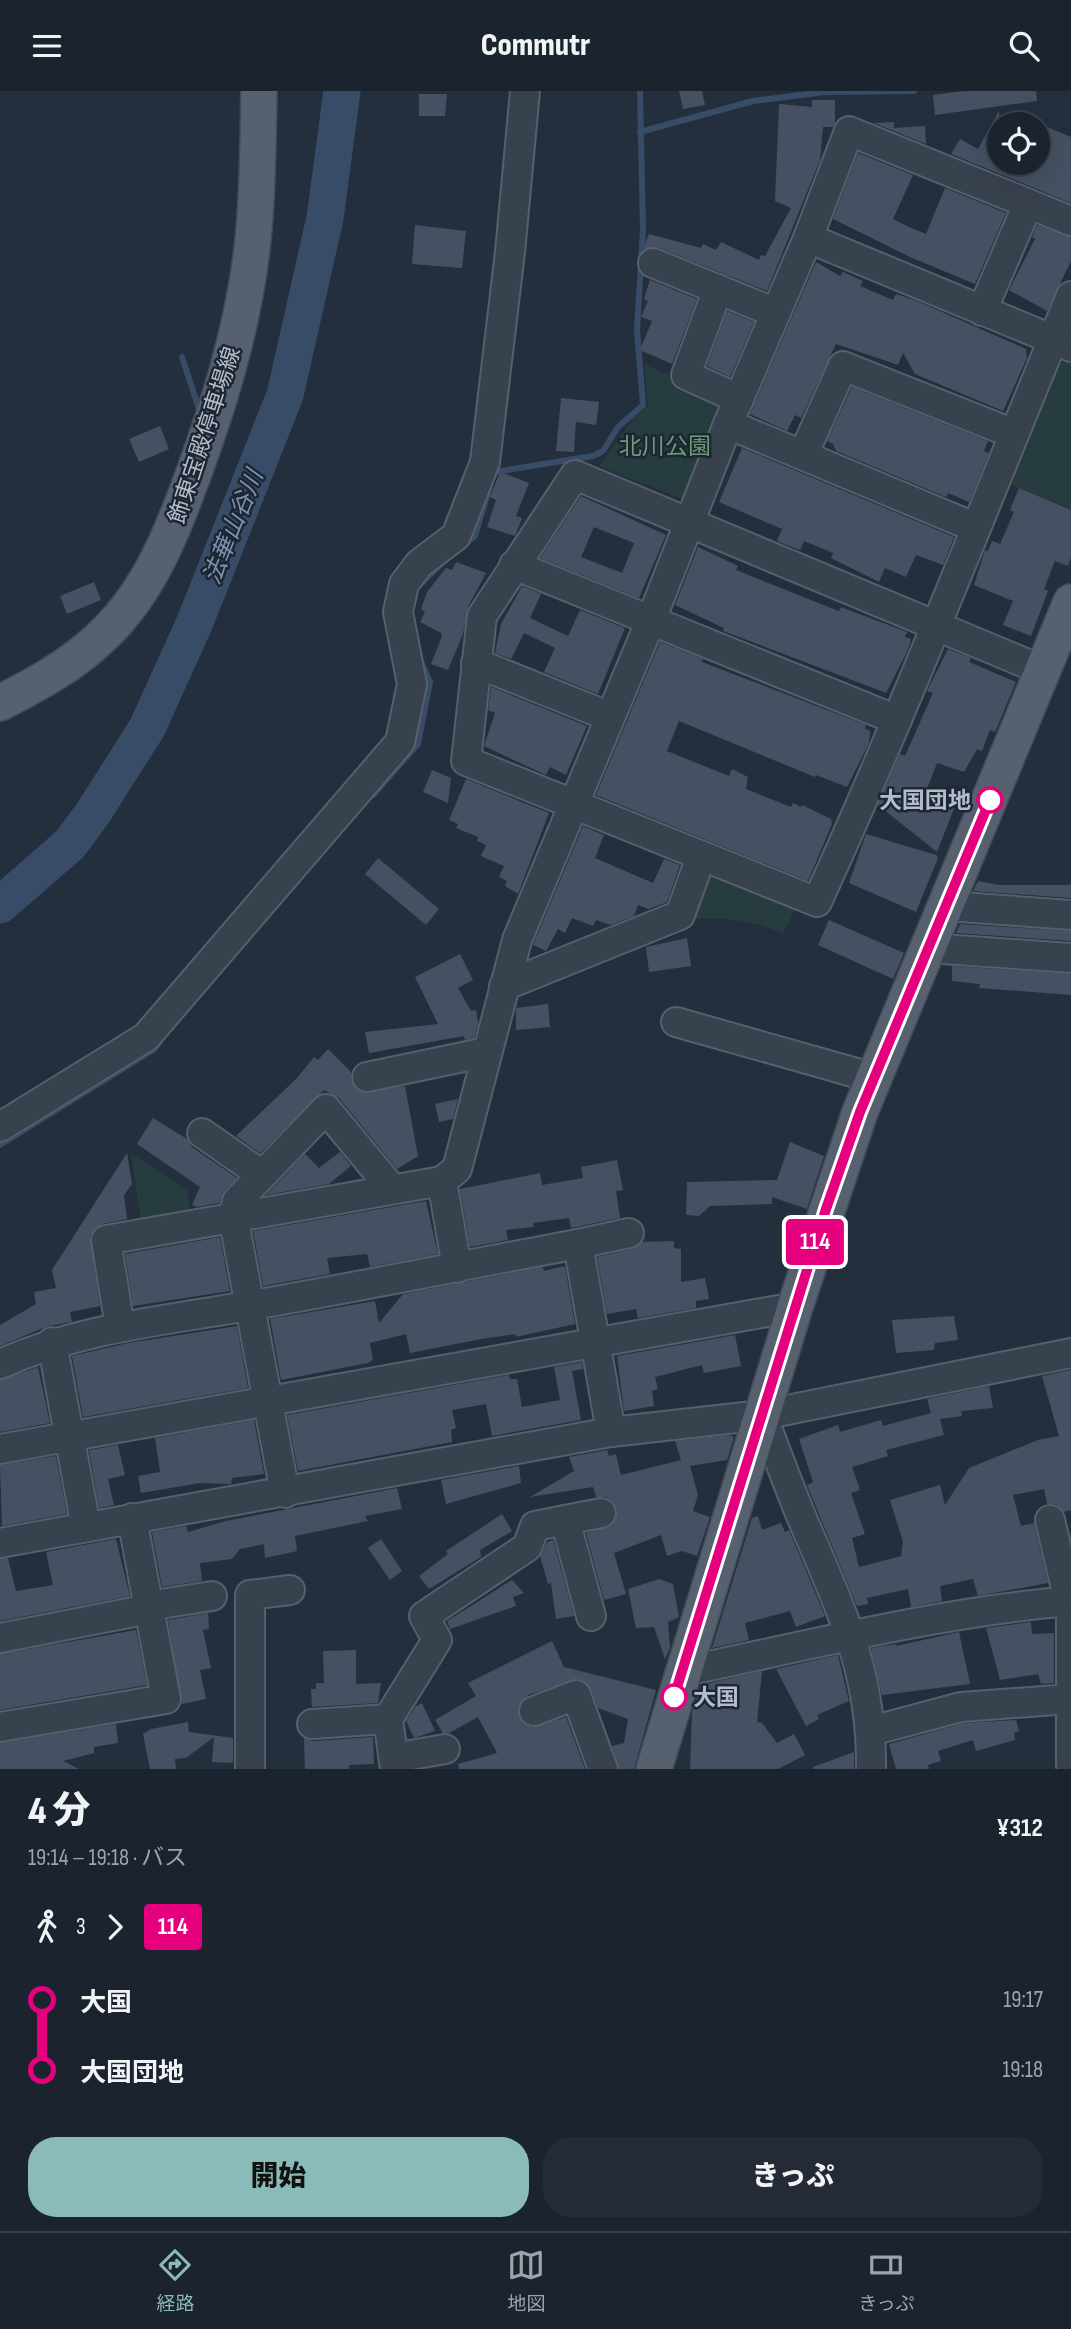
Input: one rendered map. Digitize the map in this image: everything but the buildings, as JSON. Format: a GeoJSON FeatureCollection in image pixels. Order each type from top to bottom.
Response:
{"type":"FeatureCollection","features":[{"type":"Feature","properties":{"kind":"main road","name":"飾東宝殿停車場線"},"geometry":{"type":"LineString","coordinates":[[0,703],[49,678],[98,641],[140,591],[171,534],[219,399],[241,321],[253,239],[259,91]]}},
{"type":"Feature","properties":{"kind":"main road"},"geometry":{"type":"LineString","coordinates":[[653,1769],[826,1209],[874,1078],[1071,602]]}},
{"type":"Feature","properties":{"kind":"street"},"geometry":{"type":"LineString","coordinates":[[0,1127],[146,1037],[400,742],[412,684],[398,612],[404,584],[419,565],[456,537],[485,462],[525,91]]}},
{"type":"Feature","properties":{"kind":"street"},"geometry":{"type":"LineString","coordinates":[[120,1327],[106,1240],[442,1181],[457,1169],[516,940],[608,716],[651,620],[689,520],[808,238],[849,131],[1071,221]]}},
{"type":"Feature","properties":{"kind":"street"},"geometry":{"type":"LineString","coordinates":[[982,311],[1028,204]]}},
{"type":"Feature","properties":{"kind":"street"},"geometry":{"type":"LineString","coordinates":[[808,238],[1062,344]]}},
{"type":"Feature","properties":{"kind":"street"},"geometry":{"type":"LineString","coordinates":[[653,263],[776,313]]}},
{"type":"Feature","properties":{"kind":"street"},"geometry":{"type":"LineString","coordinates":[[718,289],[686,375],[734,412],[803,455],[974,527]]}},
{"type":"Feature","properties":{"kind":"street"},"geometry":{"type":"LineString","coordinates":[[1042,670],[936,623],[575,475],[482,616],[466,761],[817,902],[897,720],[936,623],[974,527],[1014,434],[1062,344],[1071,296]]}},
{"type":"Feature","properties":{"kind":"street"},"geometry":{"type":"LineString","coordinates":[[803,455],[843,366],[1014,434]]}},
{"type":"Feature","properties":{"kind":"street"},"geometry":{"type":"LineString","coordinates":[[514,565],[897,720]]}},
{"type":"Feature","properties":{"kind":"street"},"geometry":{"type":"LineString","coordinates":[[476,663],[608,716]]}},
{"type":"Feature","properties":{"kind":"street"},"geometry":{"type":"LineString","coordinates":[[504,986],[680,915],[701,857]]}},
{"type":"Feature","properties":{"kind":"street"},"geometry":{"type":"LineString","coordinates":[[947,906],[1071,915]]}},
{"type":"Feature","properties":{"kind":"street"},"geometry":{"type":"LineString","coordinates":[[928,948],[1071,958]]}},
{"type":"Feature","properties":{"kind":"street"},"geometry":{"type":"LineString","coordinates":[[676,1022],[874,1078]]}},
{"type":"Feature","properties":{"kind":"street"},"geometry":{"type":"LineString","coordinates":[[367,1077],[487,1052]]}},
{"type":"Feature","properties":{"kind":"street"},"geometry":{"type":"LineString","coordinates":[[285,1493],[233,1216],[237,1201],[326,1109],[392,1189]]}},
{"type":"Feature","properties":{"kind":"street"},"geometry":{"type":"LineString","coordinates":[[202,1133],[262,1175]]}},
{"type":"Feature","properties":{"kind":"street"},"geometry":{"type":"LineString","coordinates":[[442,1181],[457,1268]]}},
{"type":"Feature","properties":{"kind":"street"},"geometry":{"type":"LineString","coordinates":[[0,1364],[52,1342],[120,1327],[457,1268],[629,1233]]}},
{"type":"Feature","properties":{"kind":"street"},"geometry":{"type":"LineString","coordinates":[[578,1244],[611,1432]]}},
{"type":"Feature","properties":{"kind":"street"},"geometry":{"type":"LineString","coordinates":[[0,1449],[795,1307]]}},
{"type":"Feature","properties":{"kind":"street"},"geometry":{"type":"LineString","coordinates":[[52,1342],[86,1527]]}},
{"type":"Feature","properties":{"kind":"street"},"geometry":{"type":"LineString","coordinates":[[0,1543],[611,1432],[762,1415],[1071,1353]]}},
{"type":"Feature","properties":{"kind":"street"},"geometry":{"type":"LineString","coordinates":[[762,1415],[852,1637],[866,1691],[871,1731],[871,1769]]}},
{"type":"Feature","properties":{"kind":"street"},"geometry":{"type":"LineString","coordinates":[[445,1749],[395,1764],[388,1719],[436,1640],[424,1616],[527,1547],[535,1526],[601,1513]]}},
{"type":"Feature","properties":{"kind":"street"},"geometry":{"type":"LineString","coordinates":[[0,1727],[166,1699],[132,1518]]}},
{"type":"Feature","properties":{"kind":"street"},"geometry":{"type":"LineString","coordinates":[[565,1520],[591,1616]]}},
{"type":"Feature","properties":{"kind":"street"},"geometry":{"type":"LineString","coordinates":[[1050,1520],[1070,1607],[1071,1765]]}},
{"type":"Feature","properties":{"kind":"street"},"geometry":{"type":"LineString","coordinates":[[250,1769],[243,1609],[250,1595],[290,1590]]}},
{"type":"Feature","properties":{"kind":"street"},"geometry":{"type":"LineString","coordinates":[[0,1638],[212,1596]]}},
{"type":"Feature","properties":{"kind":"street"},"geometry":{"type":"LineString","coordinates":[[681,1672],[1019,1605],[1070,1607]]}},
{"type":"Feature","properties":{"kind":"street"},"geometry":{"type":"LineString","coordinates":[[534,1711],[576,1695],[603,1769]]}},
{"type":"Feature","properties":{"kind":"street"},"geometry":{"type":"LineString","coordinates":[[871,1731],[961,1707],[1070,1699]]}},
{"type":"Feature","properties":{"kind":"street"},"geometry":{"type":"LineString","coordinates":[[312,1724],[388,1719]]}},
{"type":"Feature","properties":{"kind":"green space"},"geometry":{"type":"Polygon","coordinates":[[[1068,360],[1071,362],[1071,509],[1005,482],[1053,366],[1068,360]]]}},
{"type":"Feature","properties":{"kind":"green space","name":"北川公園"},"geometry":{"type":"Polygon","coordinates":[[[644,364],[723,399],[690,495],[682,499],[599,466],[634,417],[648,406],[644,364]]]}},
{"type":"Feature","properties":{"kind":"green space"},"geometry":{"type":"Polygon","coordinates":[[[707,872],[796,908],[783,933],[737,920],[688,920],[707,872]]]}},
{"type":"Feature","properties":{"kind":"green space"},"geometry":{"type":"Polygon","coordinates":[[[131,1153],[188,1190],[190,1217],[142,1227],[131,1153]]]}},
{"type":"Feature","properties":{"kind":"waterway","name":"法華山谷川"},"geometry":{"type":"LineString","coordinates":[[0,905],[70,844],[93,813],[147,728],[195,622],[285,395],[325,218],[342,91]]}},
{"type":"Feature","properties":{"kind":"waterway"},"geometry":{"type":"LineString","coordinates":[[493,476],[494,472],[593,456],[603,451],[618,427],[643,405],[637,330],[643,230],[640,91]]}},
{"type":"Feature","properties":{"kind":"waterway"},"geometry":{"type":"LineString","coordinates":[[640,132],[753,101],[825,92],[914,91]]}},
{"type":"Feature","properties":{"kind":"waterway"},"geometry":{"type":"LineString","coordinates":[[182,357],[200,412]]}},
{"type":"Feature","properties":{"kind":"waterway"},"geometry":{"type":"LineString","coordinates":[[464,545],[475,536],[490,486]]}},
{"type":"Feature","properties":{"kind":"waterway"},"geometry":{"type":"LineString","coordinates":[[420,585],[442,563]]}},
{"type":"Feature","properties":{"kind":"waterway"},"geometry":{"type":"LineString","coordinates":[[373,795],[418,744],[430,682],[420,659]]}},
{"type":"Feature","properties":{"kind":"waterway"},"geometry":{"type":"LineString","coordinates":[[0,1145],[153,1050],[160,1042]]}},
{"type":"Feature","properties":{"kind":"bus line","name":"114"},"geometry":{"type":"LineString","coordinates":[[674,1697],[826,1209],[860,1112],[990,800]]}},
{"type":"Feature","properties":{"kind":"place","name":"大国団地"},"geometry":{"type":"Point","coordinates":[990,800]}},
{"type":"Feature","properties":{"kind":"place","name":"大国"},"geometry":{"type":"Point","coordinates":[674,1697]}}]}
